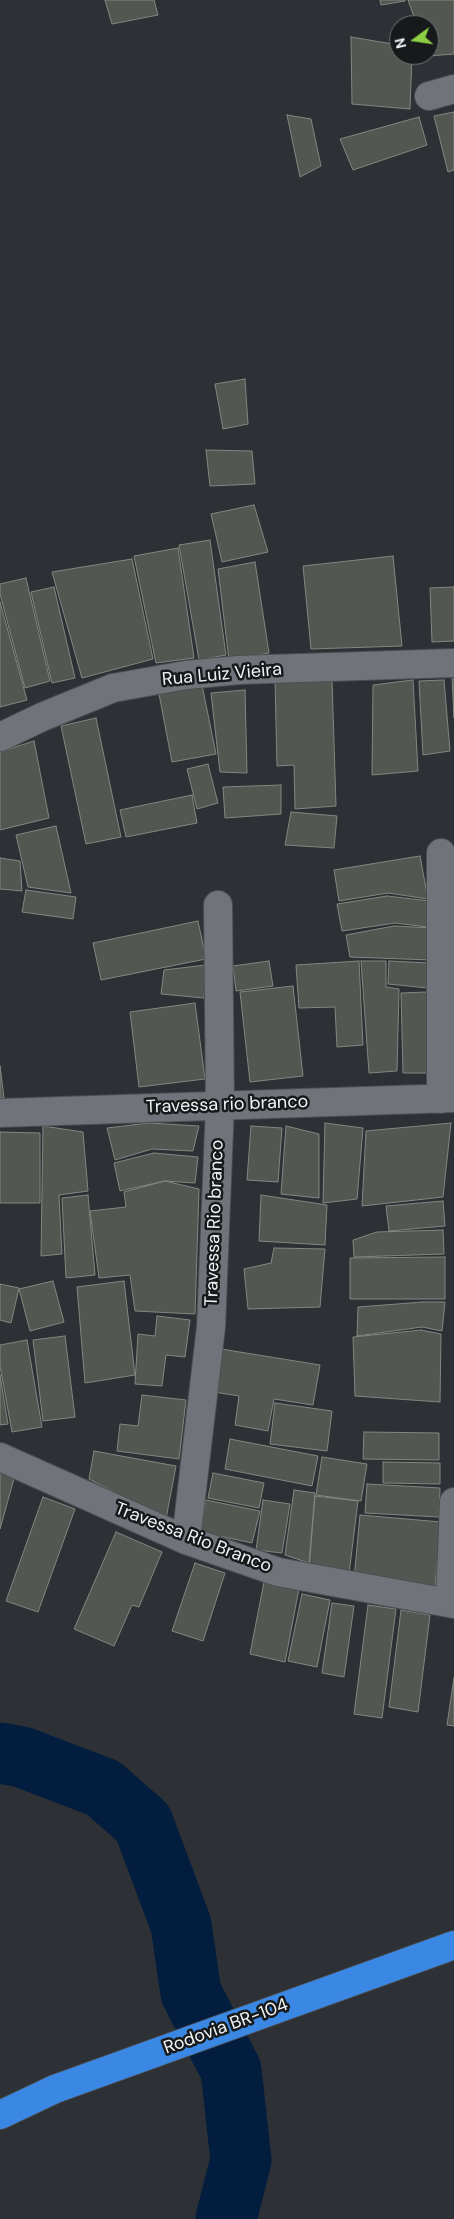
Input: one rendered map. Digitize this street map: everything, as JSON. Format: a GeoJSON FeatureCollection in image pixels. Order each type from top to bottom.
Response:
{"type":"FeatureCollection","features":[{"type":"Feature","properties":{"kind":"highway","name":"Rodovia BR-104"},"geometry":{"type":"LineString","coordinates":[[0,2114],[55,2089],[454,1945]]}},
{"type":"Feature","properties":{"kind":"street","name":"Rua Luiz Vieira"},"geometry":{"type":"LineString","coordinates":[[0,737],[42,717],[113,688],[186,675],[239,670],[454,663]]}},
{"type":"Feature","properties":{"kind":"street"},"geometry":{"type":"LineString","coordinates":[[441,853],[448,1098]]}},
{"type":"Feature","properties":{"kind":"street","name":"Travessa Rio branco"},"geometry":{"type":"LineString","coordinates":[[186,1540],[211,1327],[220,1106],[218,905]]}},
{"type":"Feature","properties":{"kind":"street","name":"Travessa rio branco"},"geometry":{"type":"LineString","coordinates":[[0,1113],[448,1098]]}},
{"type":"Feature","properties":{"kind":"street","name":"Travessa Rio Branco"},"geometry":{"type":"LineString","coordinates":[[0,1457],[186,1540],[278,1572],[452,1604]]}},
{"type":"Feature","properties":{"kind":"street"},"geometry":{"type":"LineString","coordinates":[[452,1604],[454,1502]]}},
{"type":"Feature","properties":{"kind":"building"},"geometry":{"type":"Polygon","coordinates":[[[105,0],[154,0],[158,15],[112,24],[105,0]]]}},
{"type":"Feature","properties":{"kind":"building"},"geometry":{"type":"Polygon","coordinates":[[[380,0],[405,0],[405,1],[381,5],[380,0]]]}},
{"type":"Feature","properties":{"kind":"building"},"geometry":{"type":"Polygon","coordinates":[[[408,0],[454,0],[454,54],[439,55],[439,15],[413,15],[408,0]]]}},
{"type":"Feature","properties":{"kind":"building"},"geometry":{"type":"Polygon","coordinates":[[[351,37],[389,43],[389,65],[412,65],[410,109],[352,104],[351,37]]]}},
{"type":"Feature","properties":{"kind":"building"},"geometry":{"type":"Polygon","coordinates":[[[454,112],[454,170],[448,172],[434,116],[454,112]]]}},
{"type":"Feature","properties":{"kind":"building"},"geometry":{"type":"Polygon","coordinates":[[[287,115],[311,119],[321,166],[300,177],[287,115]]]}},
{"type":"Feature","properties":{"kind":"building"},"geometry":{"type":"Polygon","coordinates":[[[419,117],[427,145],[353,170],[340,139],[419,117]]]}},
{"type":"Feature","properties":{"kind":"building"},"geometry":{"type":"Polygon","coordinates":[[[245,379],[248,424],[223,429],[215,384],[245,379]]]}},
{"type":"Feature","properties":{"kind":"building"},"geometry":{"type":"Polygon","coordinates":[[[206,450],[252,451],[255,484],[210,486],[206,450]]]}},
{"type":"Feature","properties":{"kind":"building"},"geometry":{"type":"Polygon","coordinates":[[[254,505],[268,552],[222,562],[211,514],[254,505]]]}},
{"type":"Feature","properties":{"kind":"building"},"geometry":{"type":"Polygon","coordinates":[[[210,540],[226,655],[199,660],[179,545],[210,540]]]}},
{"type":"Feature","properties":{"kind":"building"},"geometry":{"type":"Polygon","coordinates":[[[178,548],[194,658],[156,663],[134,556],[178,548]]]}},
{"type":"Feature","properties":{"kind":"building"},"geometry":{"type":"Polygon","coordinates":[[[393,556],[402,646],[311,649],[303,566],[393,556]]]}},
{"type":"Feature","properties":{"kind":"building"},"geometry":{"type":"Polygon","coordinates":[[[132,559],[153,659],[82,678],[52,572],[132,559]]]}},
{"type":"Feature","properties":{"kind":"building"},"geometry":{"type":"Polygon","coordinates":[[[255,562],[269,653],[229,660],[218,569],[255,562]]]}},
{"type":"Feature","properties":{"kind":"building"},"geometry":{"type":"Polygon","coordinates":[[[26,578],[50,681],[25,688],[0,594],[0,584],[26,578]]]}},
{"type":"Feature","properties":{"kind":"building"},"geometry":{"type":"Polygon","coordinates":[[[54,587],[75,678],[52,683],[31,592],[54,587]]]}},
{"type":"Feature","properties":{"kind":"building"},"geometry":{"type":"Polygon","coordinates":[[[454,587],[454,641],[432,642],[430,588],[454,587]]]}},
{"type":"Feature","properties":{"kind":"building"},"geometry":{"type":"Polygon","coordinates":[[[0,602],[27,700],[0,707],[0,602]]]}},
{"type":"Feature","properties":{"kind":"building"},"geometry":{"type":"Polygon","coordinates":[[[452,677],[454,677],[454,718],[452,677]]]}},
{"type":"Feature","properties":{"kind":"building"},"geometry":{"type":"Polygon","coordinates":[[[275,680],[332,680],[336,806],[295,809],[294,765],[277,766],[275,680]]]}},
{"type":"Feature","properties":{"kind":"building"},"geometry":{"type":"Polygon","coordinates":[[[413,680],[418,771],[372,775],[373,685],[413,680]]]}},
{"type":"Feature","properties":{"kind":"building"},"geometry":{"type":"Polygon","coordinates":[[[444,680],[450,751],[423,755],[419,681],[444,680]]]}},
{"type":"Feature","properties":{"kind":"building"},"geometry":{"type":"Polygon","coordinates":[[[202,685],[216,754],[172,762],[159,694],[202,685]]]}},
{"type":"Feature","properties":{"kind":"building"},"geometry":{"type":"Polygon","coordinates":[[[245,690],[247,773],[220,772],[211,693],[245,690]]]}},
{"type":"Feature","properties":{"kind":"building"},"geometry":{"type":"Polygon","coordinates":[[[96,718],[121,837],[86,844],[61,726],[96,718]]]}},
{"type":"Feature","properties":{"kind":"building"},"geometry":{"type":"Polygon","coordinates":[[[34,741],[49,818],[0,830],[0,752],[34,741]]]}},
{"type":"Feature","properties":{"kind":"building"},"geometry":{"type":"Polygon","coordinates":[[[208,764],[218,803],[197,809],[187,769],[208,764]]]}},
{"type":"Feature","properties":{"kind":"building"},"geometry":{"type":"Polygon","coordinates":[[[281,785],[281,814],[225,818],[223,787],[281,785]]]}},
{"type":"Feature","properties":{"kind":"building"},"geometry":{"type":"Polygon","coordinates":[[[192,795],[197,823],[126,837],[120,810],[192,795]]]}},
{"type":"Feature","properties":{"kind":"building"},"geometry":{"type":"Polygon","coordinates":[[[291,812],[337,816],[334,848],[285,845],[291,812]]]}},
{"type":"Feature","properties":{"kind":"building"},"geometry":{"type":"Polygon","coordinates":[[[56,826],[71,893],[28,887],[16,835],[56,826]]]}},
{"type":"Feature","properties":{"kind":"building"},"geometry":{"type":"Polygon","coordinates":[[[420,856],[428,899],[388,893],[339,901],[334,870],[420,856]]]}},
{"type":"Feature","properties":{"kind":"building"},"geometry":{"type":"Polygon","coordinates":[[[0,858],[20,861],[22,891],[0,889],[0,858]]]}},
{"type":"Feature","properties":{"kind":"building"},"geometry":{"type":"Polygon","coordinates":[[[26,890],[76,897],[73,919],[22,912],[26,890]]]}},
{"type":"Feature","properties":{"kind":"building"},"geometry":{"type":"Polygon","coordinates":[[[387,896],[430,901],[428,927],[395,923],[342,931],[337,904],[387,896]]]}},
{"type":"Feature","properties":{"kind":"building"},"geometry":{"type":"Polygon","coordinates":[[[198,921],[206,959],[101,980],[93,943],[198,921]]]}},
{"type":"Feature","properties":{"kind":"building"},"geometry":{"type":"Polygon","coordinates":[[[394,926],[434,928],[431,960],[350,957],[346,935],[394,926]]]}},
{"type":"Feature","properties":{"kind":"building"},"geometry":{"type":"Polygon","coordinates":[[[269,961],[273,986],[236,991],[233,966],[269,961]]]}},
{"type":"Feature","properties":{"kind":"building"},"geometry":{"type":"Polygon","coordinates":[[[359,961],[363,1045],[337,1047],[335,1007],[299,1008],[296,965],[359,961]]]}},
{"type":"Feature","properties":{"kind":"building"},"geometry":{"type":"Polygon","coordinates":[[[361,961],[386,961],[386,987],[399,989],[397,1071],[369,1073],[361,961]]]}},
{"type":"Feature","properties":{"kind":"building"},"geometry":{"type":"Polygon","coordinates":[[[389,961],[429,963],[428,988],[388,984],[389,961]]]}},
{"type":"Feature","properties":{"kind":"building"},"geometry":{"type":"Polygon","coordinates":[[[206,965],[204,998],[161,994],[164,970],[206,965]]]}},
{"type":"Feature","properties":{"kind":"building"},"geometry":{"type":"Polygon","coordinates":[[[293,986],[303,1076],[250,1082],[240,992],[293,986]]]}},
{"type":"Feature","properties":{"kind":"building"},"geometry":{"type":"Polygon","coordinates":[[[427,992],[429,1073],[403,1073],[401,993],[427,992]]]}},
{"type":"Feature","properties":{"kind":"building"},"geometry":{"type":"Polygon","coordinates":[[[195,1003],[205,1079],[139,1087],[130,1012],[195,1003]]]}},
{"type":"Feature","properties":{"kind":"building"},"geometry":{"type":"Polygon","coordinates":[[[0,1066],[4,1098],[0,1098],[0,1066]]]}},
{"type":"Feature","properties":{"kind":"building"},"geometry":{"type":"Polygon","coordinates":[[[149,1123],[199,1126],[193,1151],[152,1149],[115,1160],[107,1128],[149,1123]]]}},
{"type":"Feature","properties":{"kind":"building"},"geometry":{"type":"Polygon","coordinates":[[[325,1123],[363,1128],[357,1199],[323,1203],[325,1123]]]}},
{"type":"Feature","properties":{"kind":"building"},"geometry":{"type":"Polygon","coordinates":[[[451,1123],[443,1197],[362,1206],[366,1131],[451,1123]]]}},
{"type":"Feature","properties":{"kind":"building"},"geometry":{"type":"Polygon","coordinates":[[[43,1126],[83,1132],[88,1191],[59,1195],[62,1254],[41,1256],[43,1126]]]}},
{"type":"Feature","properties":{"kind":"building"},"geometry":{"type":"Polygon","coordinates":[[[251,1126],[282,1128],[278,1182],[247,1180],[251,1126]]]}},
{"type":"Feature","properties":{"kind":"building"},"geometry":{"type":"Polygon","coordinates":[[[286,1126],[319,1134],[319,1198],[281,1194],[286,1126]]]}},
{"type":"Feature","properties":{"kind":"building"},"geometry":{"type":"Polygon","coordinates":[[[0,1132],[40,1133],[40,1203],[0,1203],[0,1132]]]}},
{"type":"Feature","properties":{"kind":"building"},"geometry":{"type":"Polygon","coordinates":[[[154,1153],[198,1157],[195,1183],[165,1181],[120,1191],[114,1163],[154,1153]]]}},
{"type":"Feature","properties":{"kind":"building"},"geometry":{"type":"Polygon","coordinates":[[[165,1181],[199,1189],[195,1314],[135,1311],[130,1275],[99,1278],[90,1211],[126,1207],[124,1192],[165,1181]]]}},
{"type":"Feature","properties":{"kind":"building"},"geometry":{"type":"Polygon","coordinates":[[[88,1195],[95,1275],[66,1278],[62,1198],[88,1195]]]}},
{"type":"Feature","properties":{"kind":"building"},"geometry":{"type":"Polygon","coordinates":[[[261,1195],[327,1205],[325,1245],[259,1241],[261,1195]]]}},
{"type":"Feature","properties":{"kind":"building"},"geometry":{"type":"Polygon","coordinates":[[[443,1201],[445,1226],[389,1231],[386,1206],[443,1201]]]}},
{"type":"Feature","properties":{"kind":"building"},"geometry":{"type":"Polygon","coordinates":[[[443,1230],[444,1254],[354,1257],[353,1240],[377,1232],[443,1230]]]}},
{"type":"Feature","properties":{"kind":"building"},"geometry":{"type":"Polygon","coordinates":[[[274,1248],[325,1249],[320,1307],[248,1309],[244,1269],[271,1263],[274,1248]]]}},
{"type":"Feature","properties":{"kind":"building"},"geometry":{"type":"Polygon","coordinates":[[[445,1257],[445,1299],[350,1299],[350,1258],[445,1257]]]}},
{"type":"Feature","properties":{"kind":"building"},"geometry":{"type":"Polygon","coordinates":[[[53,1281],[64,1322],[30,1331],[19,1289],[53,1281]]]}},
{"type":"Feature","properties":{"kind":"building"},"geometry":{"type":"Polygon","coordinates":[[[124,1281],[135,1375],[85,1383],[77,1287],[124,1281]]]}},
{"type":"Feature","properties":{"kind":"building"},"geometry":{"type":"Polygon","coordinates":[[[0,1284],[19,1288],[11,1323],[0,1320],[0,1284]]]}},
{"type":"Feature","properties":{"kind":"building"},"geometry":{"type":"Polygon","coordinates":[[[445,1302],[442,1331],[422,1327],[357,1336],[358,1307],[445,1302]]]}},
{"type":"Feature","properties":{"kind":"building"},"geometry":{"type":"Polygon","coordinates":[[[157,1316],[190,1320],[185,1357],[166,1355],[162,1386],[135,1384],[138,1334],[155,1336],[157,1316]]]}},
{"type":"Feature","properties":{"kind":"building"},"geometry":{"type":"Polygon","coordinates":[[[421,1330],[441,1334],[440,1402],[355,1396],[353,1337],[421,1330]]]}},
{"type":"Feature","properties":{"kind":"building"},"geometry":{"type":"Polygon","coordinates":[[[65,1336],[75,1417],[43,1421],[33,1340],[65,1336]]]}},
{"type":"Feature","properties":{"kind":"building"},"geometry":{"type":"Polygon","coordinates":[[[27,1340],[42,1427],[12,1432],[0,1366],[0,1345],[27,1340]]]}},
{"type":"Feature","properties":{"kind":"building"},"geometry":{"type":"Polygon","coordinates":[[[221,1349],[320,1365],[313,1405],[274,1399],[268,1431],[235,1425],[239,1396],[214,1392],[221,1349]]]}},
{"type":"Feature","properties":{"kind":"building"},"geometry":{"type":"Polygon","coordinates":[[[0,1375],[8,1424],[0,1425],[0,1375]]]}},
{"type":"Feature","properties":{"kind":"building"},"geometry":{"type":"Polygon","coordinates":[[[142,1395],[186,1400],[179,1459],[117,1451],[120,1424],[138,1426],[142,1395]]]}},
{"type":"Feature","properties":{"kind":"building"},"geometry":{"type":"Polygon","coordinates":[[[275,1403],[332,1411],[327,1451],[270,1444],[275,1403]]]}},
{"type":"Feature","properties":{"kind":"building"},"geometry":{"type":"Polygon","coordinates":[[[364,1432],[439,1433],[439,1460],[363,1459],[364,1432]]]}},
{"type":"Feature","properties":{"kind":"building"},"geometry":{"type":"Polygon","coordinates":[[[230,1439],[318,1456],[312,1486],[225,1469],[230,1439]]]}},
{"type":"Feature","properties":{"kind":"building"},"geometry":{"type":"Polygon","coordinates":[[[94,1451],[176,1466],[166,1519],[89,1479],[94,1451]]]}},
{"type":"Feature","properties":{"kind":"building"},"geometry":{"type":"Polygon","coordinates":[[[322,1457],[367,1464],[361,1501],[316,1495],[322,1457]]]}},
{"type":"Feature","properties":{"kind":"building"},"geometry":{"type":"Polygon","coordinates":[[[383,1462],[440,1463],[440,1484],[383,1483],[383,1462]]]}},
{"type":"Feature","properties":{"kind":"building"},"geometry":{"type":"Polygon","coordinates":[[[0,1470],[15,1475],[0,1529],[0,1470]]]}},
{"type":"Feature","properties":{"kind":"building"},"geometry":{"type":"Polygon","coordinates":[[[213,1473],[264,1483],[259,1508],[208,1498],[213,1473]]]}},
{"type":"Feature","properties":{"kind":"building"},"geometry":{"type":"Polygon","coordinates":[[[367,1484],[440,1488],[439,1517],[365,1513],[367,1484]]]}},
{"type":"Feature","properties":{"kind":"building"},"geometry":{"type":"Polygon","coordinates":[[[294,1490],[315,1493],[309,1563],[285,1555],[294,1490]]]}},
{"type":"Feature","properties":{"kind":"building"},"geometry":{"type":"Polygon","coordinates":[[[315,1496],[358,1501],[349,1574],[309,1569],[315,1496]]]}},
{"type":"Feature","properties":{"kind":"building"},"geometry":{"type":"Polygon","coordinates":[[[43,1497],[75,1509],[38,1612],[6,1601],[43,1497]]]}},
{"type":"Feature","properties":{"kind":"building"},"geometry":{"type":"Polygon","coordinates":[[[206,1500],[260,1511],[252,1543],[200,1532],[206,1500]]]}},
{"type":"Feature","properties":{"kind":"building"},"geometry":{"type":"Polygon","coordinates":[[[263,1500],[290,1504],[282,1553],[256,1550],[263,1500]]]}},
{"type":"Feature","properties":{"kind":"building"},"geometry":{"type":"Polygon","coordinates":[[[360,1515],[441,1522],[435,1586],[354,1579],[360,1515]]]}},
{"type":"Feature","properties":{"kind":"building"},"geometry":{"type":"Polygon","coordinates":[[[116,1532],[162,1552],[139,1607],[132,1605],[114,1646],[74,1629],[116,1532]]]}},
{"type":"Feature","properties":{"kind":"building"},"geometry":{"type":"Polygon","coordinates":[[[195,1563],[225,1573],[203,1641],[172,1631],[195,1563]]]}},
{"type":"Feature","properties":{"kind":"building"},"geometry":{"type":"Polygon","coordinates":[[[264,1582],[299,1589],[285,1662],[250,1654],[264,1582]]]}},
{"type":"Feature","properties":{"kind":"building"},"geometry":{"type":"Polygon","coordinates":[[[302,1594],[330,1600],[317,1667],[288,1661],[302,1594]]]}},
{"type":"Feature","properties":{"kind":"building"},"geometry":{"type":"Polygon","coordinates":[[[332,1603],[354,1606],[344,1677],[322,1673],[332,1603]]]}},
{"type":"Feature","properties":{"kind":"building"},"geometry":{"type":"Polygon","coordinates":[[[368,1605],[396,1609],[382,1718],[354,1714],[368,1605]]]}},
{"type":"Feature","properties":{"kind":"building"},"geometry":{"type":"Polygon","coordinates":[[[401,1610],[430,1615],[418,1712],[389,1707],[401,1610]]]}},
{"type":"Feature","properties":{"kind":"building"},"geometry":{"type":"Polygon","coordinates":[[[454,1678],[454,1726],[447,1725],[454,1678]]]}},
{"type":"Feature","properties":{"kind":"waterway"},"geometry":{"type":"LineString","coordinates":[[0,1753],[22,1757],[103,1788],[143,1823],[181,1925],[191,1993],[231,2070],[241,2160],[226,2219]]}}]}
